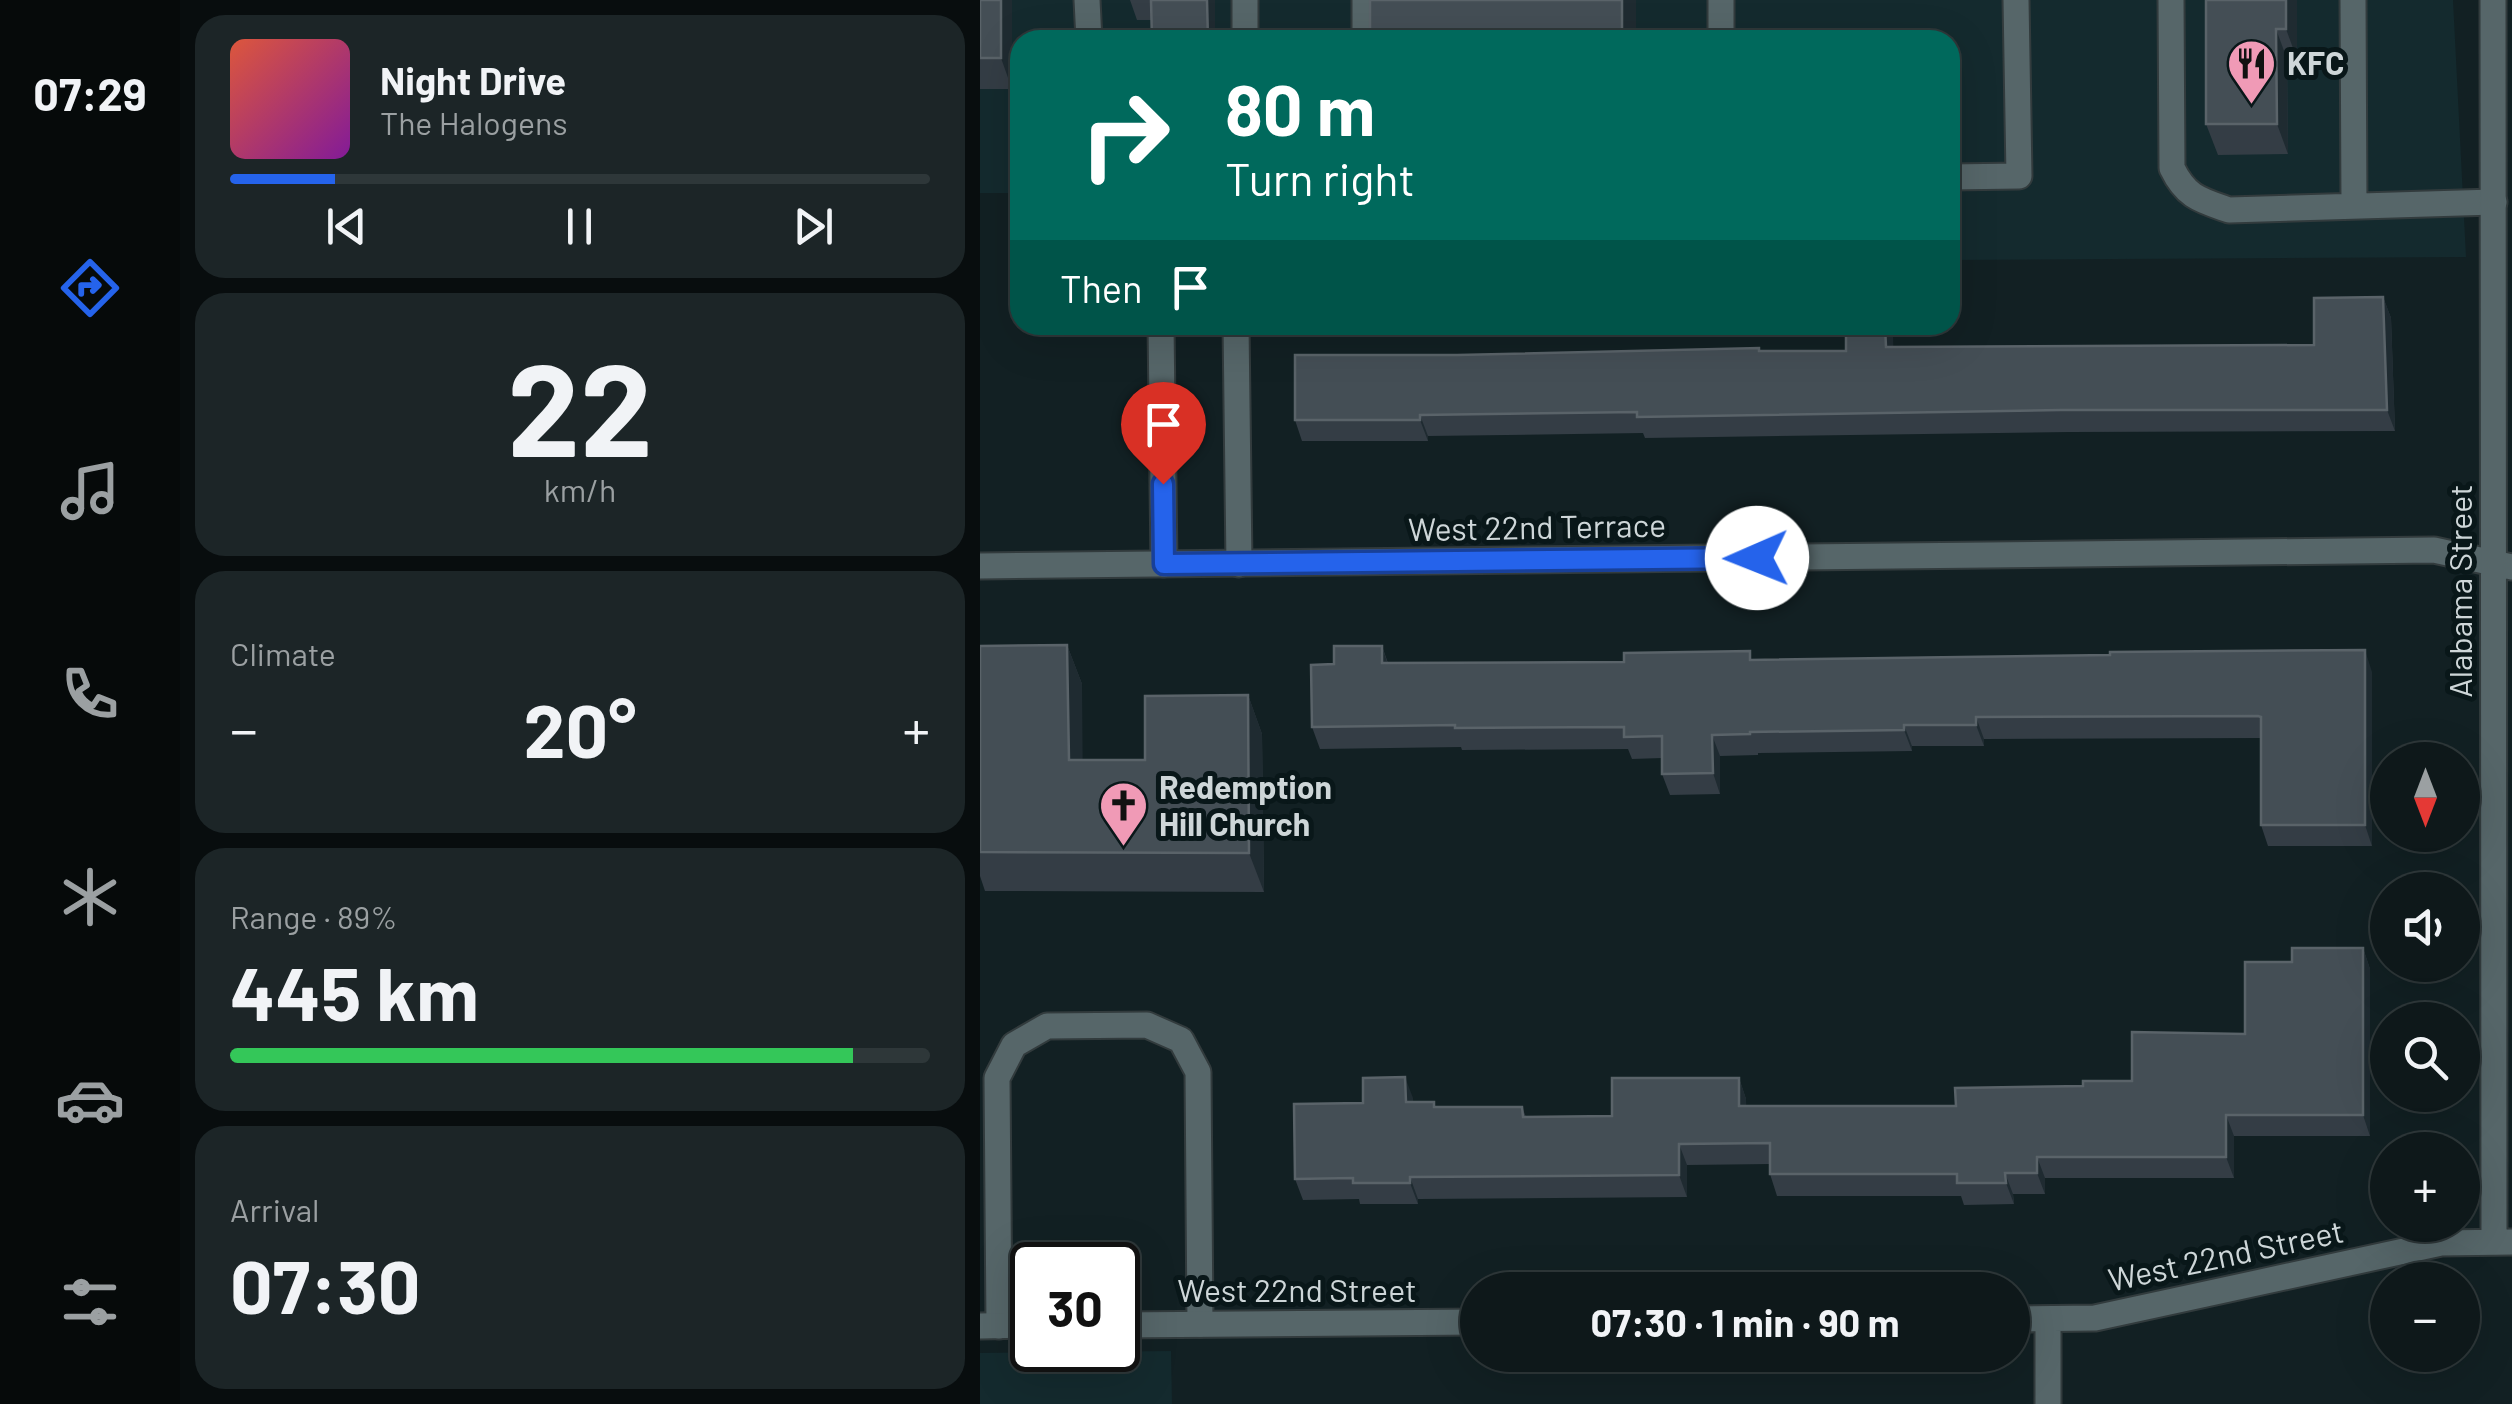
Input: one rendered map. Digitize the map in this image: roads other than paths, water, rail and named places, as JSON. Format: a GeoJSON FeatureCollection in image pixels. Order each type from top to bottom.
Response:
{"type":"FeatureCollection","features":[{"type":"Feature","properties":{"kind":"street"},"geometry":{"type":"LineString","coordinates":[[1087,0],[1088,30]]}},
{"type":"Feature","properties":{"kind":"street"},"geometry":{"type":"LineString","coordinates":[[1245,0],[1245,30]]}},
{"type":"Feature","properties":{"kind":"street"},"geometry":{"type":"LineString","coordinates":[[1364,0],[1365,30]]}},
{"type":"Feature","properties":{"kind":"street"},"geometry":{"type":"LineString","coordinates":[[1720,0],[1722,30]]}},
{"type":"Feature","properties":{"kind":"street"},"geometry":{"type":"LineString","coordinates":[[1960,177],[2019,176],[2016,0]]}},
{"type":"Feature","properties":{"kind":"street"},"geometry":{"type":"LineString","coordinates":[[2171,0],[2172,168],[2182,188],[2201,201],[2229,210],[2494,202]]}},
{"type":"Feature","properties":{"kind":"street"},"geometry":{"type":"LineString","coordinates":[[2353,0],[2354,206]]}},
{"type":"Feature","properties":{"kind":"street","name":"Alabama Street"},"geometry":{"type":"LineString","coordinates":[[2499,3],[2503,169],[2494,202],[2503,565],[2503,1242]]}},
{"type":"Feature","properties":{"kind":"street"},"geometry":{"type":"LineString","coordinates":[[1161,335],[1164,564]]}},
{"type":"Feature","properties":{"kind":"street"},"geometry":{"type":"LineString","coordinates":[[1236,335],[1239,564]]}},
{"type":"Feature","properties":{"kind":"street","name":"West 22nd Terrace"},"geometry":{"type":"LineString","coordinates":[[980,566],[2434,550],[2503,565]]}},
{"type":"Feature","properties":{"kind":"street"},"geometry":{"type":"LineString","coordinates":[[990,1326],[997,1078],[1014,1046],[1047,1026],[1147,1025],[1181,1040],[1198,1072],[1200,1324]]}},
{"type":"Feature","properties":{"kind":"street","name":"West 22nd Street"},"geometry":{"type":"LineString","coordinates":[[2030,1319],[2095,1318],[2441,1243],[2503,1242]]}},
{"type":"Feature","properties":{"kind":"street"},"geometry":{"type":"LineString","coordinates":[[2048,1319],[2048,1404]]}},
{"type":"Feature","properties":{"kind":"street","name":"West 22nd Street"},"geometry":{"type":"LineString","coordinates":[[1140,1324],[1460,1322]]}},
{"type":"Feature","properties":{"kind":"place","name":"KFC"},"geometry":{"type":"Point","coordinates":[2252,106]}},
{"type":"Feature","properties":{"kind":"place","name":"Redemption Hill Church"},"geometry":{"type":"Point","coordinates":[1124,848]}}]}
